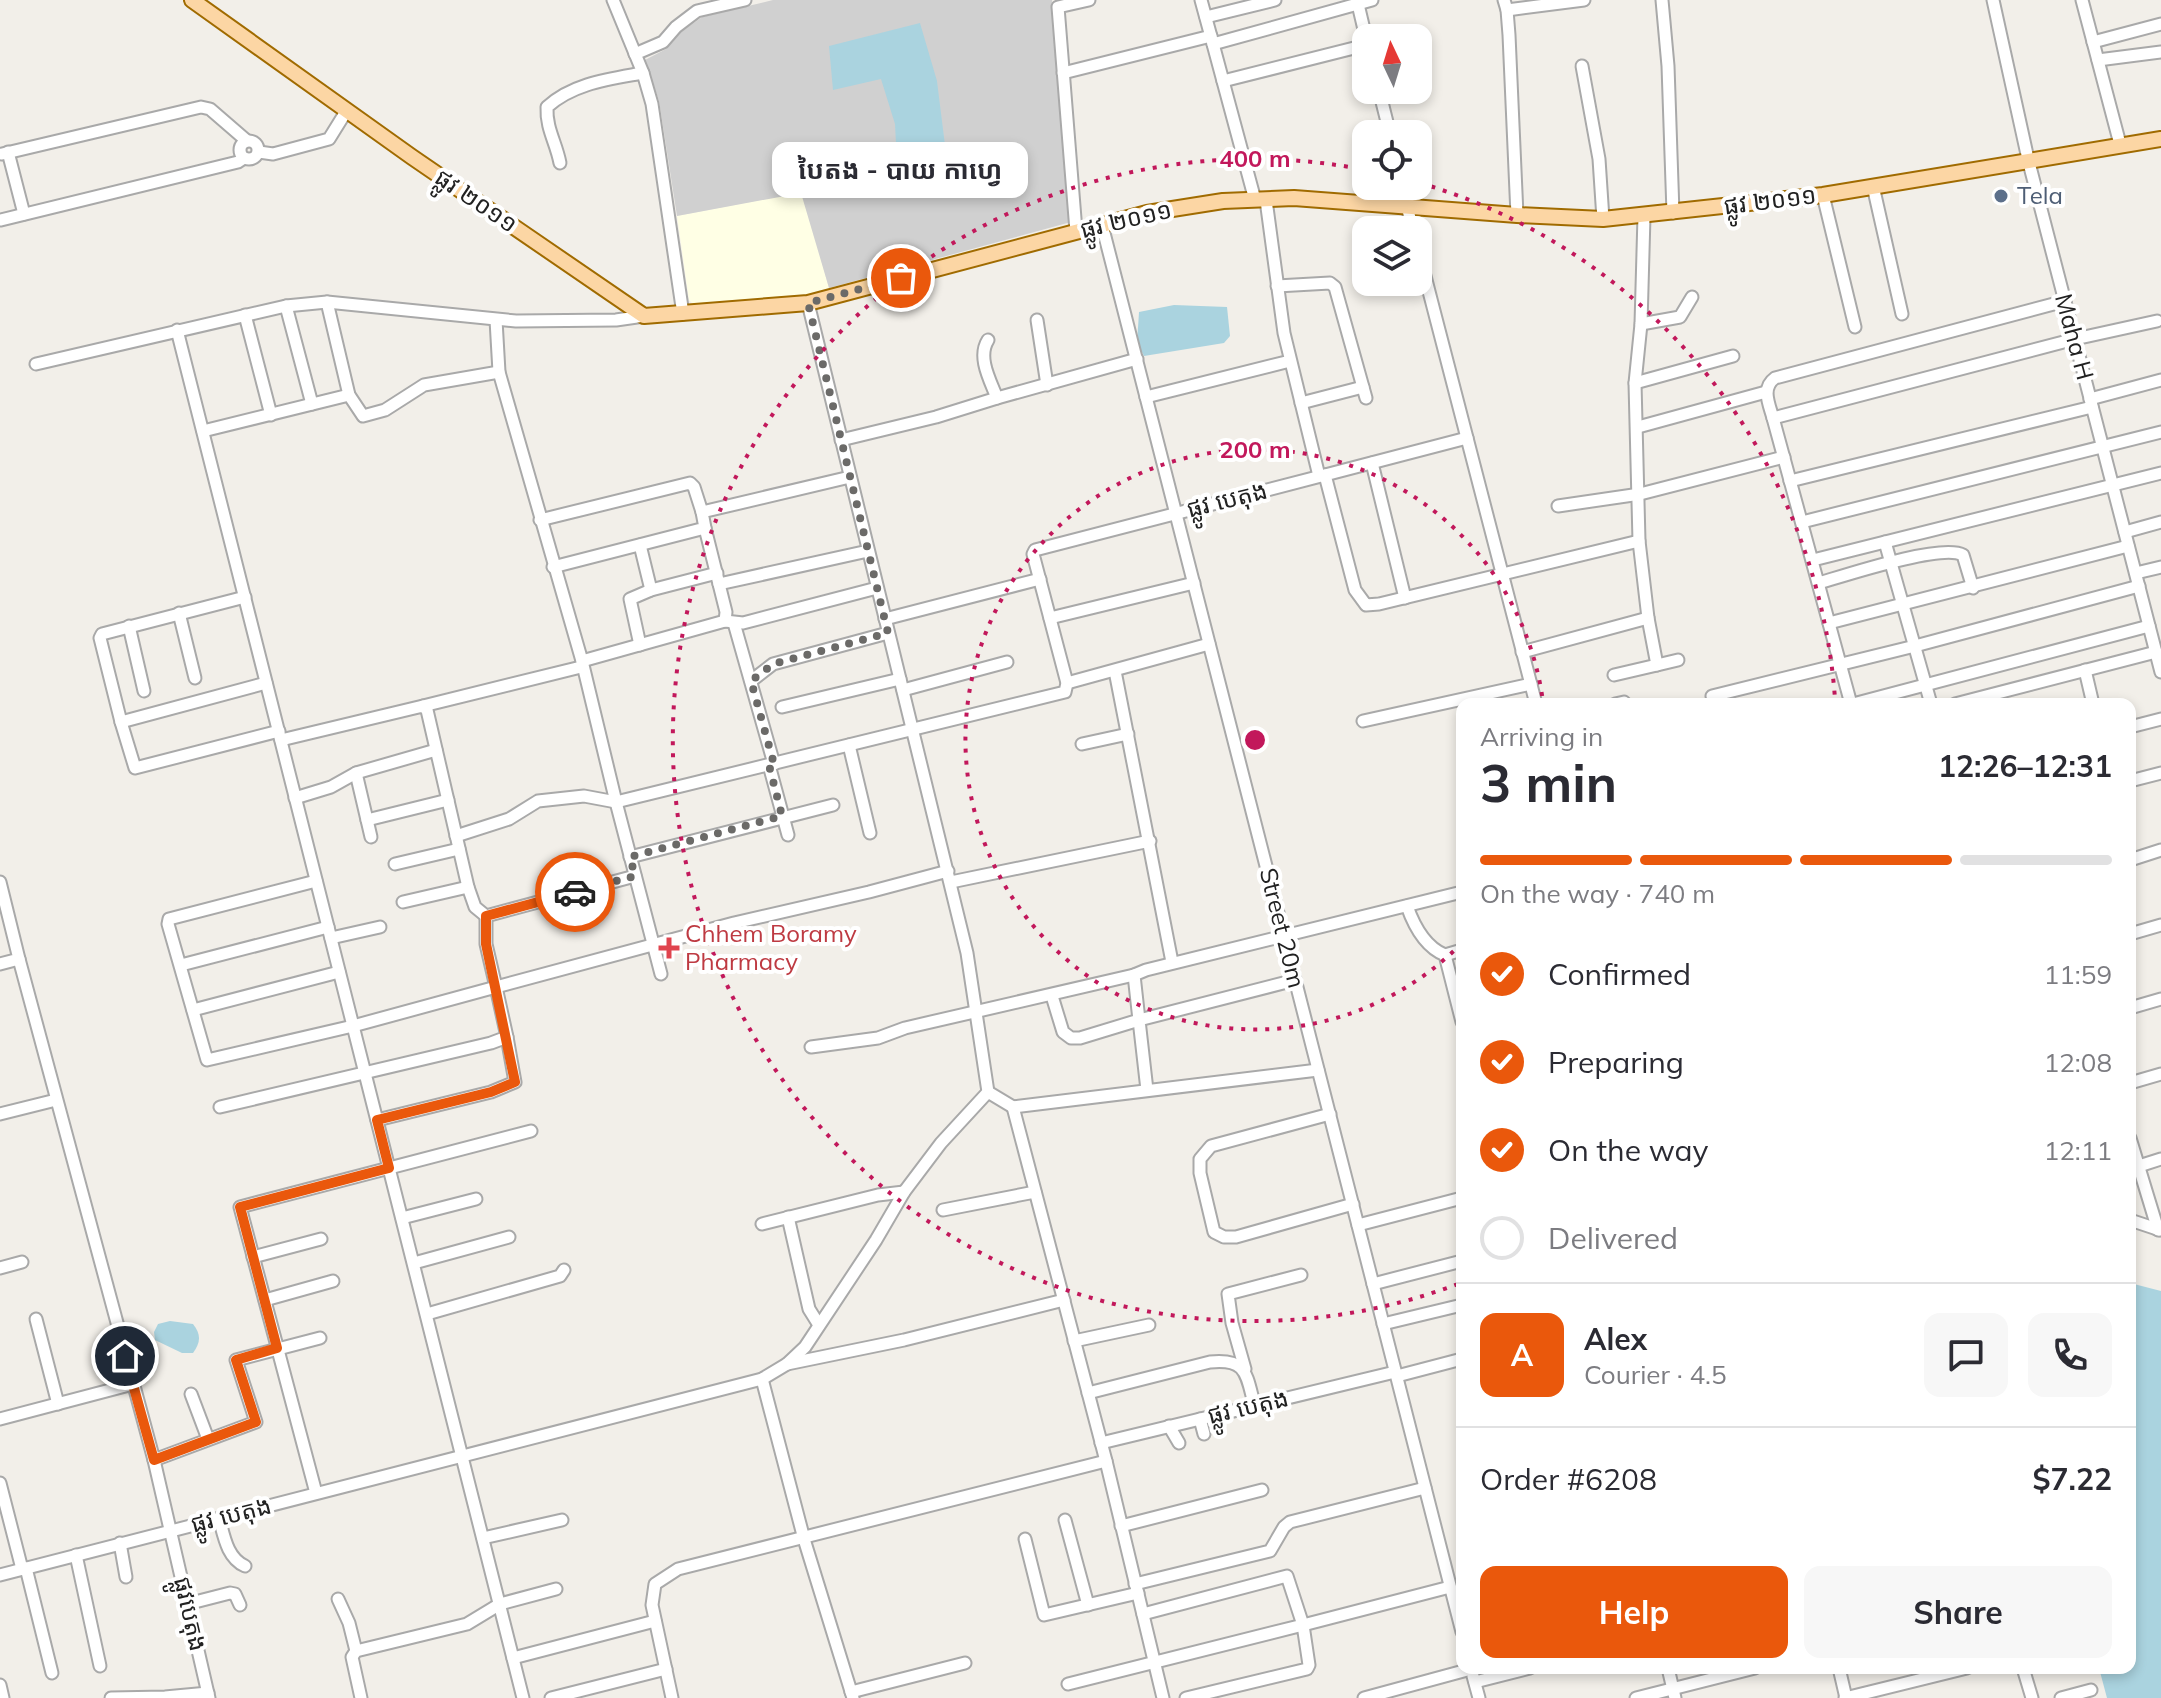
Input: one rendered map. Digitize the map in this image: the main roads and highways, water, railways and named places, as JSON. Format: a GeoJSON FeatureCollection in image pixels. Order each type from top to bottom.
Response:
{"type":"FeatureCollection","features":[{"type":"Feature","properties":{"kind":"main road","name":"ផ្លូវ ២០១១"},"geometry":{"type":"LineString","coordinates":[[192,0],[644,316],[808,303],[1147,213],[1223,201],[1294,198],[1603,219],[1823,195],[2161,139]]}},
{"type":"Feature","properties":{"kind":"water"},"geometry":{"type":"Polygon","coordinates":[[[920,23],[937,81],[948,169],[842,190],[835,158],[896,144],[895,124],[881,79],[833,90],[829,46],[920,23]]]}},
{"type":"Feature","properties":{"kind":"water"},"geometry":{"type":"Polygon","coordinates":[[[1174,305],[1227,307],[1230,336],[1224,343],[1144,356],[1137,343],[1139,312],[1174,305]]]}},
{"type":"Feature","properties":{"kind":"water"},"geometry":{"type":"Polygon","coordinates":[[[2136,1285],[2161,1291],[2161,1698],[2107,1698],[2101,1674],[2136,1674],[2136,1285]]]}},
{"type":"Feature","properties":{"kind":"water"},"geometry":{"type":"Polygon","coordinates":[[[170,1321],[193,1324],[199,1338],[193,1353],[182,1353],[155,1340],[154,1332],[158,1324],[170,1321]]]}},
{"type":"Feature","properties":{"kind":"place","name":"Tela"},"geometry":{"type":"Point","coordinates":[2001,196]}},
{"type":"Feature","properties":{"kind":"place","name":"បៃតង - បាយ កាហ្វេ"},"geometry":{"type":"Point","coordinates":[901,278]}},
{"type":"Feature","properties":{"kind":"place","name":"Chhem Boramy Pharmacy"},"geometry":{"type":"Point","coordinates":[669,948]}}]}
